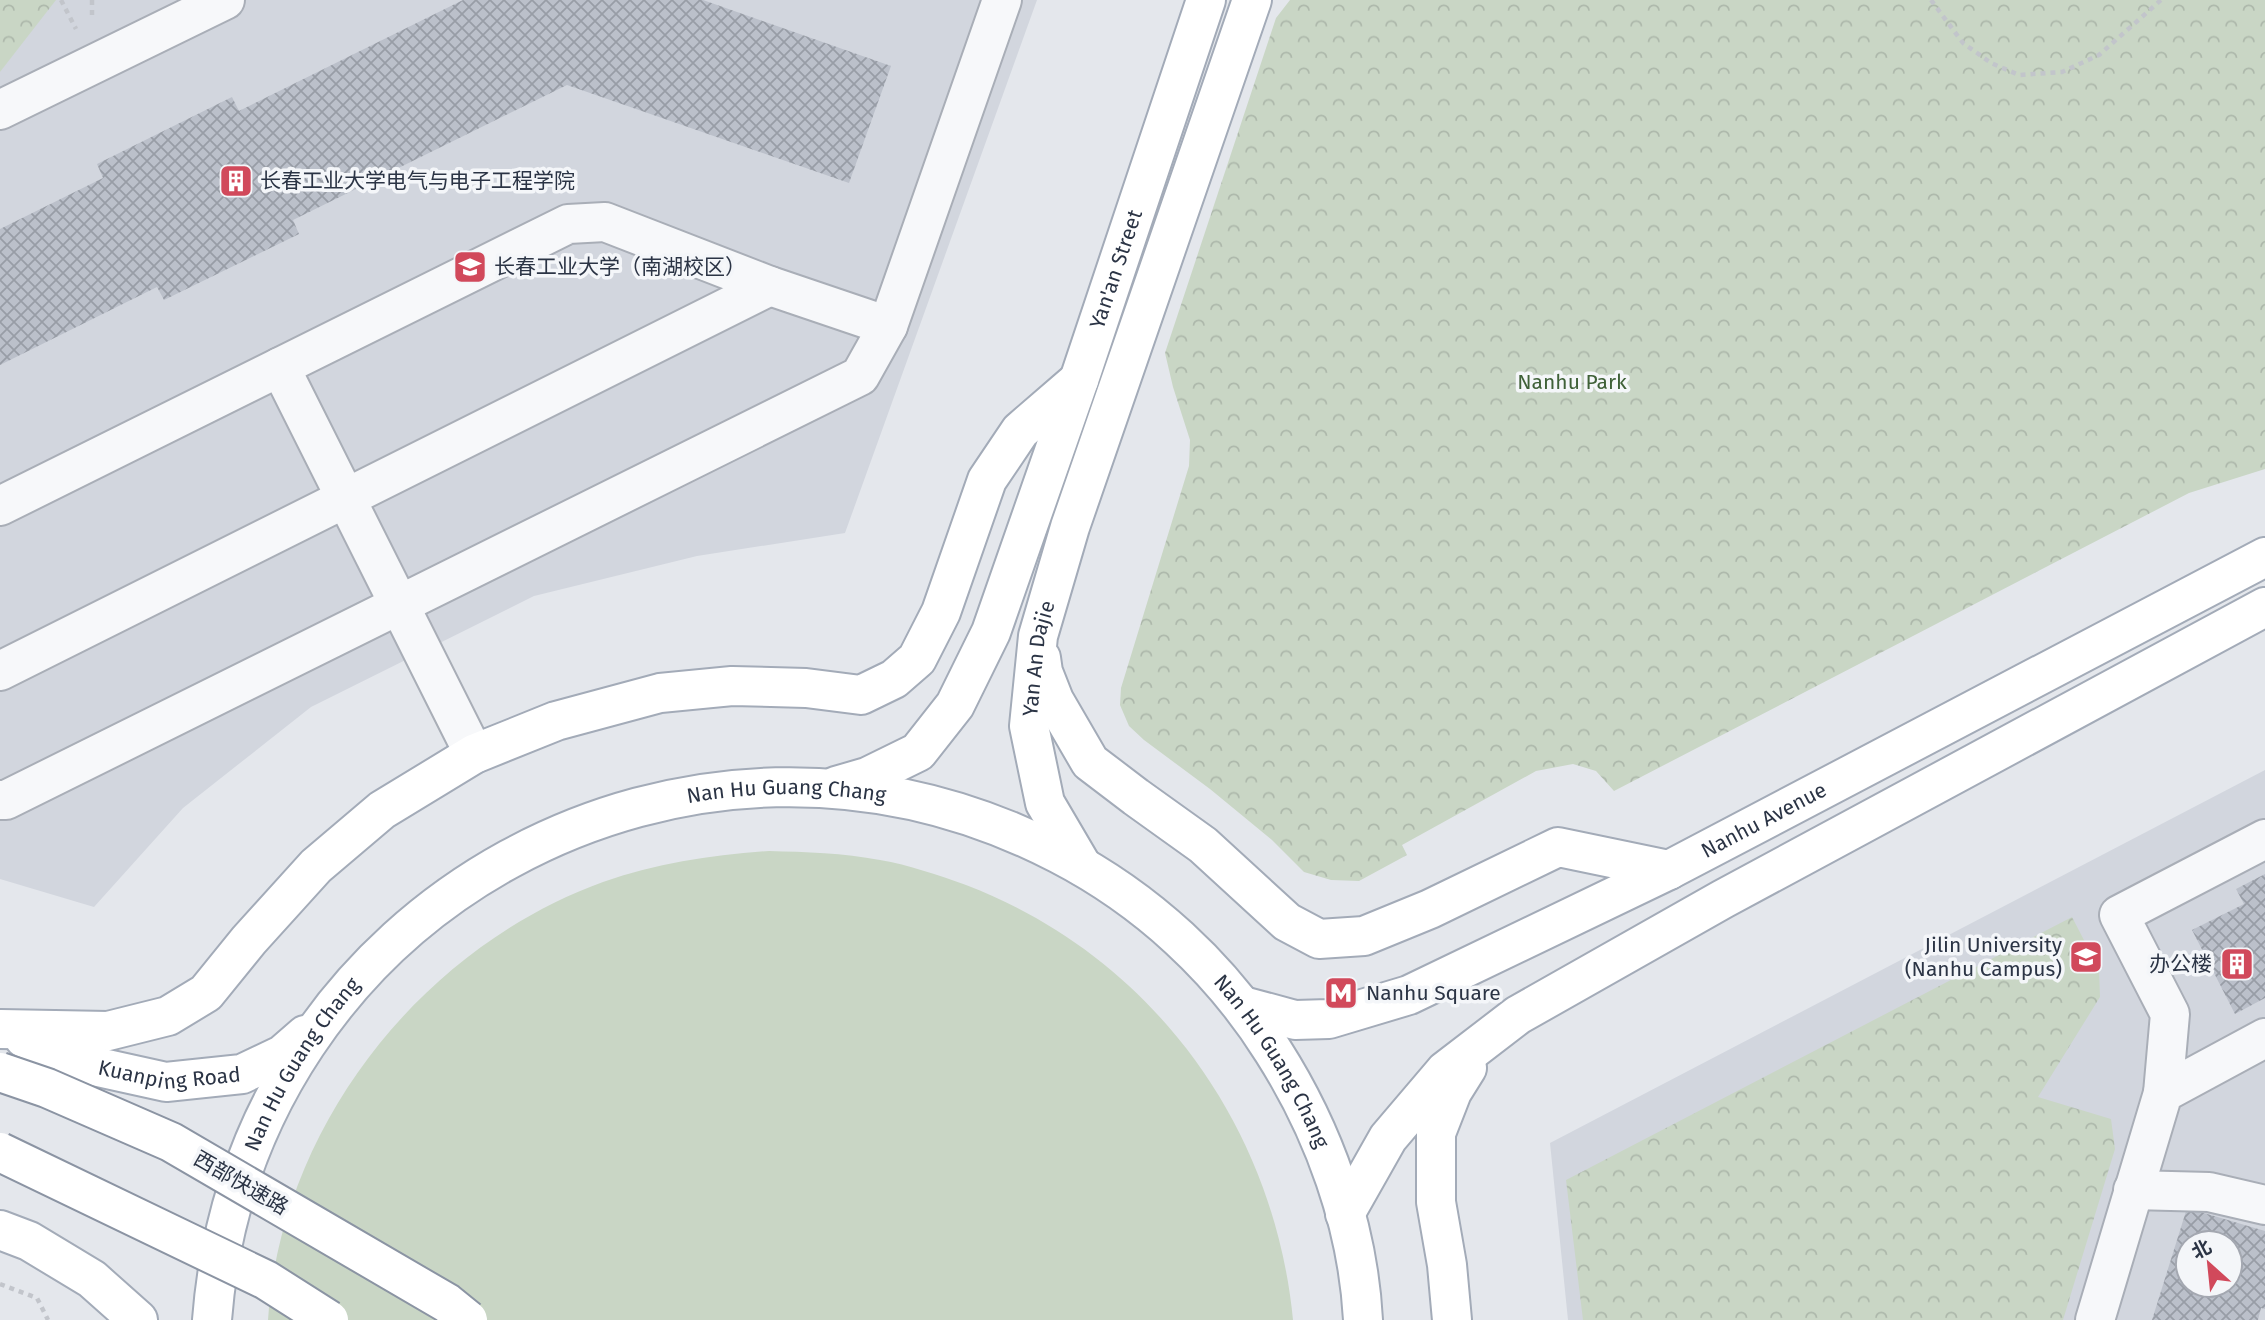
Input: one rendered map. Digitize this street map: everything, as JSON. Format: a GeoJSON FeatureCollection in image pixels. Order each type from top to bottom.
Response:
{"type":"FeatureCollection","features":[{"type":"Feature","properties":{"kind":"main road","name":"Yan'an Street"},"geometry":{"type":"LineString","coordinates":[[830,787],[867,777],[918,752],[955,705],[991,632],[1079,380],[1206,0]]}},
{"type":"Feature","properties":{"kind":"main road","name":"Yan An Dajie"},"geometry":{"type":"LineString","coordinates":[[1082,866],[1045,803],[1029,726],[1038,636],[1070,527],[1252,0]]}},
{"type":"Feature","properties":{"kind":"main road"},"geometry":{"type":"LineString","coordinates":[[1,1029],[108,1031],[168,1016],[206,993],[249,940],[316,866],[382,810],[474,754],[556,722],[660,693],[732,686],[806,688],[861,695],[894,680],[917,659],[941,612],[987,480],[1020,431],[1079,380]]}},
{"type":"Feature","properties":{"kind":"main road","name":"Nanhu Avenue"},"geometry":{"type":"LineString","coordinates":[[1243,1006],[1295,1020],[1329,1019],[1409,995],[1668,870],[2265,557]]}},
{"type":"Feature","properties":{"kind":"main road"},"geometry":{"type":"LineString","coordinates":[[1345,1214],[1388,1138],[1445,1071],[1518,1015],[1723,899],[2265,607]]}},
{"type":"Feature","properties":{"kind":"main road"},"geometry":{"type":"LineString","coordinates":[[1038,636],[1043,672],[1054,700],[1090,762],[1203,845],[1287,922],[1319,939],[1364,936],[1430,909],[1558,847],[1668,870]]}},
{"type":"Feature","properties":{"kind":"main road","name":"Nan Hu Guang Chang"},"geometry":{"type":"LineString","coordinates":[[212,1320],[214,1292],[225,1233],[242,1175],[264,1118],[293,1065],[327,1015],[366,968],[410,927],[448,897],[509,857],[564,831],[620,811],[678,797],[738,788],[798,786],[830,787],[916,800],[974,816],[1029,838],[1082,866],[1132,899],[1178,937],[1243,1006],[1290,1077],[1317,1130],[1338,1186],[1353,1243],[1363,1320]]}},
{"type":"Feature","properties":{"kind":"main road","name":"Kuanping Road"},"geometry":{"type":"LineString","coordinates":[[1,1029],[98,1067],[166,1082],[242,1074],[282,1055],[327,1015]]}},
{"type":"Feature","properties":{"kind":"main road"},"geometry":{"type":"LineString","coordinates":[[1452,1320],[1447,1265],[1436,1202],[1436,1133],[1452,1092],[1486,1040]]}},
{"type":"Feature","properties":{"kind":"main road","name":"西部快速路"},"geometry":{"type":"LineString","coordinates":[[0,1072],[47,1088],[171,1142],[447,1303],[468,1320]]}},
{"type":"Feature","properties":{"kind":"main road"},"geometry":{"type":"LineString","coordinates":[[0,1152],[266,1280],[329,1320]]}},
{"type":"Feature","properties":{"kind":"main road"},"geometry":{"type":"LineString","coordinates":[[0,1230],[29,1241],[92,1279],[138,1320]]}},
{"type":"Feature","properties":{"kind":"main road"},"geometry":{"type":"LineString","coordinates":[[92,1279],[115,1312],[116,1320]]}},
{"type":"Feature","properties":{"kind":"lane"},"geometry":{"type":"LineString","coordinates":[[0,110],[225,0]]}},
{"type":"Feature","properties":{"kind":"lane"},"geometry":{"type":"LineString","coordinates":[[0,800],[6,800],[860,376],[888,326],[1002,0]]}},
{"type":"Feature","properties":{"kind":"lane"},"geometry":{"type":"LineString","coordinates":[[0,506],[568,223],[605,222],[770,286],[888,326]]}},
{"type":"Feature","properties":{"kind":"lane"},"geometry":{"type":"LineString","coordinates":[[0,671],[770,286]]}},
{"type":"Feature","properties":{"kind":"lane"},"geometry":{"type":"LineString","coordinates":[[280,367],[474,754]]}},
{"type":"Feature","properties":{"kind":"lane"},"geometry":{"type":"LineString","coordinates":[[2095,1320],[2163,1093],[2170,1014],[2119,915],[2265,839]]}},
{"type":"Feature","properties":{"kind":"lane"},"geometry":{"type":"LineString","coordinates":[[2163,1093],[2259,1054]]}},
{"type":"Feature","properties":{"kind":"lane"},"geometry":{"type":"LineString","coordinates":[[2133,1190],[2209,1192],[2265,1205]]}},
{"type":"Feature","properties":{"kind":"path"},"geometry":{"type":"LineString","coordinates":[[1931,0],[1963,43],[1991,63],[2019,75],[2062,72],[2099,55],[2161,0]]}},
{"type":"Feature","properties":{"kind":"path"},"geometry":{"type":"LineString","coordinates":[[0,1284],[37,1298],[48,1320]]}},
{"type":"Feature","properties":{"kind":"shaded area","name":"长春工业大学（南湖校区）"},"geometry":{"type":"Polygon","coordinates":[[[0,0],[1037,0],[845,533],[697,556],[534,596],[311,707],[183,808],[94,907],[0,879],[0,0]]]}},
{"type":"Feature","properties":{"kind":"shaded area","name":"Jilin University (Nanhu Campus)"},"geometry":{"type":"Polygon","coordinates":[[[2265,770],[2265,1320],[1568,1320],[1550,1143],[2265,770]]]}},
{"type":"Feature","properties":{"kind":"green space"},"geometry":{"type":"Polygon","coordinates":[[[0,0],[56,0],[0,72],[0,0]]]}},
{"type":"Feature","properties":{"kind":"green space","name":"Nanhu Park"},"geometry":{"type":"Polygon","coordinates":[[[1290,0],[2265,0],[2265,469],[2189,493],[1614,791],[1596,771],[1573,764],[1536,771],[1402,845],[1407,855],[1359,881],[1331,880],[1304,872],[1272,840],[1144,740],[1129,726],[1120,705],[1121,688],[1189,466],[1190,440],[1165,353],[1276,18],[1290,0]]]}},
{"type":"Feature","properties":{"kind":"green space"},"geometry":{"type":"Polygon","coordinates":[[[769,851],[838,854],[880,860],[913,867],[966,885],[1032,916],[1092,955],[1146,1002],[1192,1056],[1230,1115],[1260,1179],[1281,1248],[1293,1320],[268,1320],[279,1248],[300,1179],[332,1114],[372,1053],[420,998],[476,951],[537,912],[603,882],[685,861],[769,851]]]}},
{"type":"Feature","properties":{"kind":"green space"},"geometry":{"type":"Polygon","coordinates":[[[2072,917],[2099,969],[2100,997],[2038,1097],[2111,1119],[2115,1149],[2063,1320],[1583,1320],[1566,1180],[2072,917]]]}},
{"type":"Feature","properties":{"kind":"building","name":"长春工业大学电气与电子工程学院"},"geometry":{"type":"Polygon","coordinates":[[[463,0],[703,0],[891,66],[849,183],[567,85],[293,220],[299,234],[164,300],[157,287],[0,365],[0,229],[103,178],[97,164],[232,97],[239,111],[463,0]]]}},
{"type":"Feature","properties":{"kind":"building","name":"办公楼"},"geometry":{"type":"Polygon","coordinates":[[[2265,874],[2265,998],[2235,1014],[2192,930],[2244,904],[2236,889],[2265,874]]]}},
{"type":"Feature","properties":{"kind":"building"},"geometry":{"type":"Polygon","coordinates":[[[2187,1208],[2265,1231],[2265,1309],[2261,1308],[2258,1320],[2152,1320],[2174,1250],[2174,1299],[2244,1299],[2244,1229],[2180,1229],[2187,1208]]]}},
{"type":"Feature","properties":{"kind":"place","name":"长春工业大学电气与电子工程学院"},"geometry":{"type":"Point","coordinates":[236,181]}},
{"type":"Feature","properties":{"kind":"place","name":"长春工业大学（南湖校区）"},"geometry":{"type":"Point","coordinates":[470,267]}},
{"type":"Feature","properties":{"kind":"place","name":"Jilin University (Nanhu Campus)"},"geometry":{"type":"Point","coordinates":[2086,957]}},
{"type":"Feature","properties":{"kind":"place","name":"办公楼"},"geometry":{"type":"Point","coordinates":[2237,964]}},
{"type":"Feature","properties":{"kind":"place","name":"Nanhu Square"},"geometry":{"type":"Point","coordinates":[1341,993]}}]}
